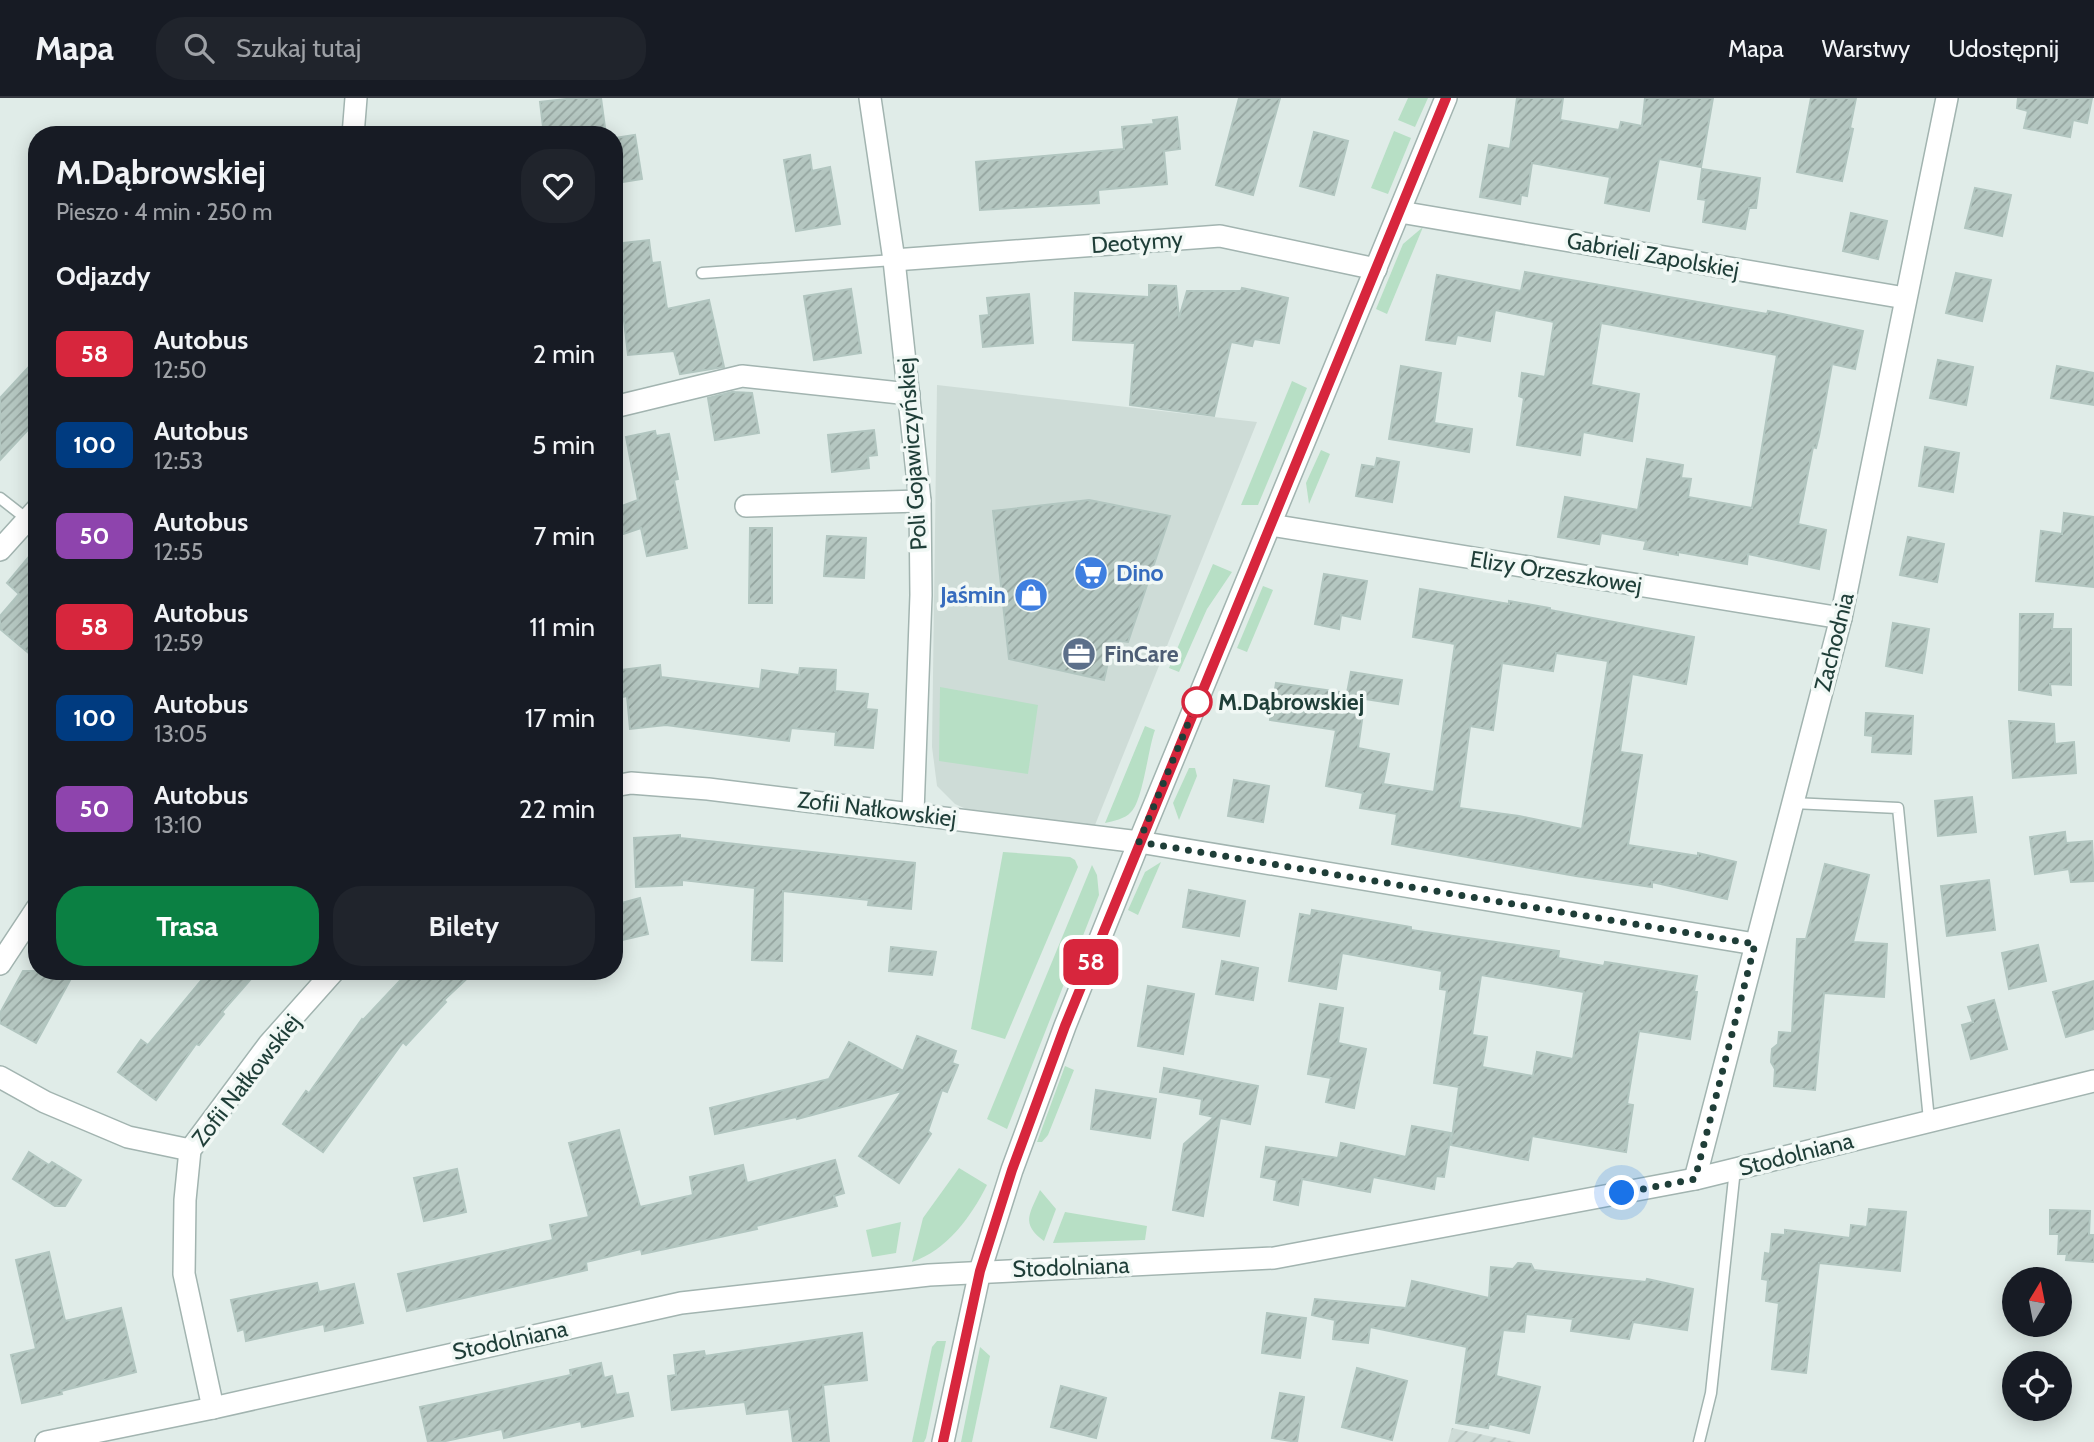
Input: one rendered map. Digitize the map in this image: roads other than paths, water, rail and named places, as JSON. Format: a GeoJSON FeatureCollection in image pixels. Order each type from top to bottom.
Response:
{"type":"FeatureCollection","features":[{"type":"Feature","properties":{"kind":"street"},"geometry":{"type":"LineString","coordinates":[[354,126],[356,98]]}},
{"type":"Feature","properties":{"kind":"street","name":"Poli Gojawiczyńskiej"},"geometry":{"type":"LineString","coordinates":[[870,98],[894,260],[920,501],[921,595],[913,813]]}},
{"type":"Feature","properties":{"kind":"street"},"geometry":{"type":"LineString","coordinates":[[943,1442],[980,1271],[1012,1170],[1065,1026],[1446,98]]}},
{"type":"Feature","properties":{"kind":"street","name":"Zachodnia"},"geometry":{"type":"LineString","coordinates":[[1695,1179],[1841,618],[1947,98]]}},
{"type":"Feature","properties":{"kind":"street","name":"Gabrieli Zapolskiej"},"geometry":{"type":"LineString","coordinates":[[1400,212],[1905,298]]}},
{"type":"Feature","properties":{"kind":"street","name":"Deotymy"},"geometry":{"type":"LineString","coordinates":[[894,260],[1220,236],[1376,269]]}},
{"type":"Feature","properties":{"kind":"street"},"geometry":{"type":"LineString","coordinates":[[623,405],[742,376],[909,394]]}},
{"type":"Feature","properties":{"kind":"street"},"geometry":{"type":"LineString","coordinates":[[746,506],[920,501]]}},
{"type":"Feature","properties":{"kind":"street"},"geometry":{"type":"LineString","coordinates":[[0,550],[28,518]]}},
{"type":"Feature","properties":{"kind":"street","name":"Elizy Orzeszkowej"},"geometry":{"type":"LineString","coordinates":[[1271,525],[1841,618]]}},
{"type":"Feature","properties":{"kind":"street","name":"Zofii Nałkowskiej"},"geometry":{"type":"LineString","coordinates":[[623,784],[708,789],[1139,842],[1755,944]]}},
{"type":"Feature","properties":{"kind":"street"},"geometry":{"type":"LineString","coordinates":[[0,964],[28,922]]}},
{"type":"Feature","properties":{"kind":"street","name":"Zofii Nałkowskiej"},"geometry":{"type":"LineString","coordinates":[[213,1408],[184,1274],[185,1200],[190,1150],[269,1044],[326,980]]}},
{"type":"Feature","properties":{"kind":"street"},"geometry":{"type":"LineString","coordinates":[[0,1077],[45,1102],[128,1137],[190,1150]]}},
{"type":"Feature","properties":{"kind":"street","name":"Stodolniana"},"geometry":{"type":"LineString","coordinates":[[46,1442],[213,1408],[681,1303],[980,1271],[1274,1258],[1695,1179],[2094,1081]]}},
{"type":"Feature","properties":{"kind":"lane"},"geometry":{"type":"LineString","coordinates":[[702,273],[894,260]]}},
{"type":"Feature","properties":{"kind":"lane"},"geometry":{"type":"LineString","coordinates":[[0,498],[28,512]]}},
{"type":"Feature","properties":{"kind":"lane"},"geometry":{"type":"LineString","coordinates":[[1793,803],[1898,808],[1929,1121]]}},
{"type":"Feature","properties":{"kind":"lane"},"geometry":{"type":"LineString","coordinates":[[1699,1442],[1711,1393],[1735,1169]]}},
{"type":"Feature","properties":{"kind":"place","name":"Dino"},"geometry":{"type":"Point","coordinates":[1091,573]}},
{"type":"Feature","properties":{"kind":"place","name":"Jaśmin"},"geometry":{"type":"Point","coordinates":[1031,595]}},
{"type":"Feature","properties":{"kind":"place","name":"FinCare"},"geometry":{"type":"Point","coordinates":[1079,654]}},
{"type":"Feature","properties":{"kind":"place","name":"M.Dąbrowskiej"},"geometry":{"type":"Point","coordinates":[1197,702]}}]}
